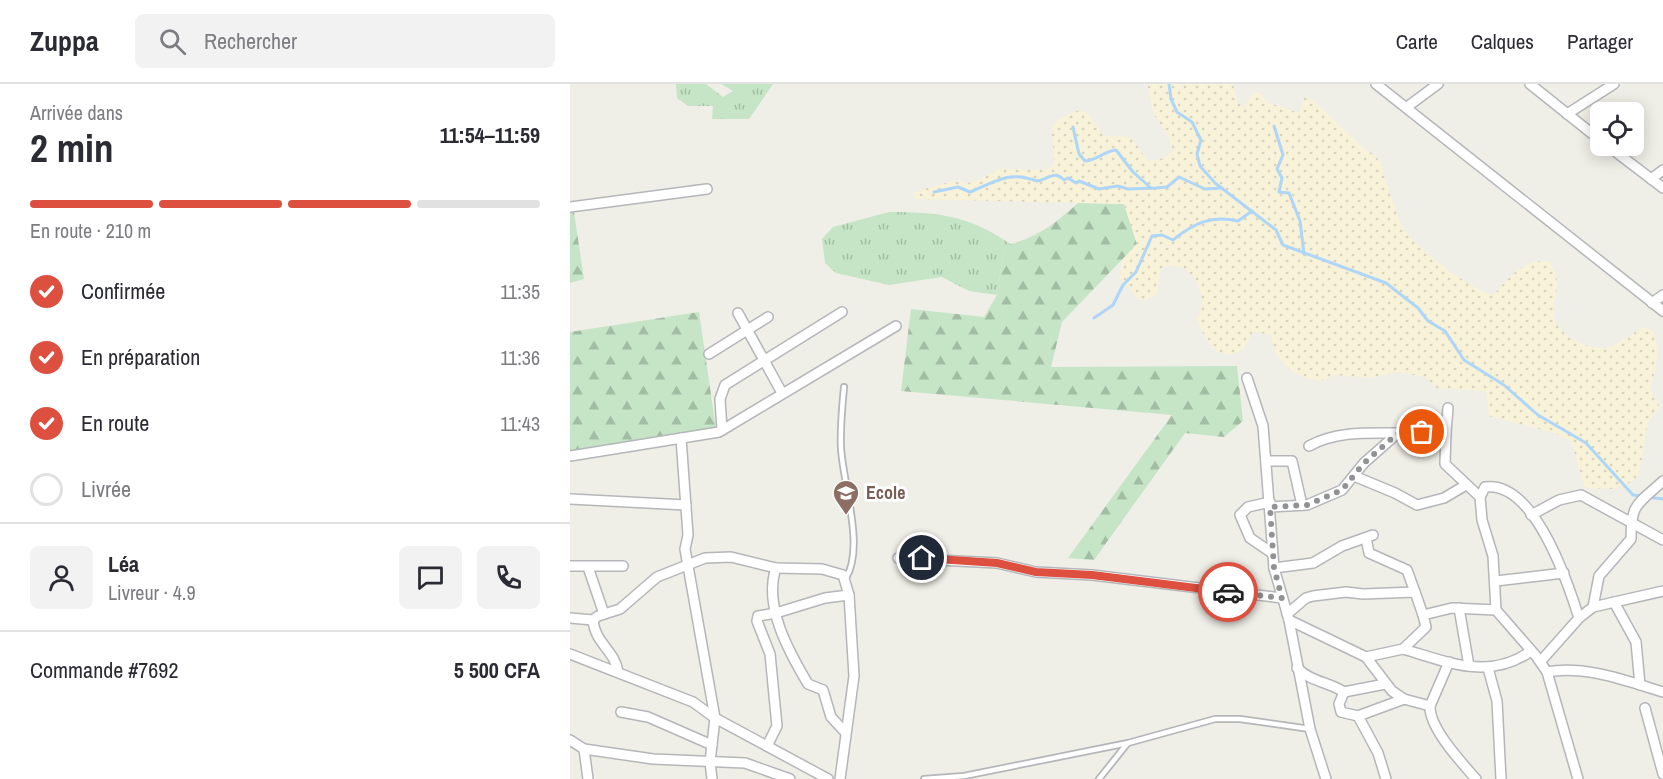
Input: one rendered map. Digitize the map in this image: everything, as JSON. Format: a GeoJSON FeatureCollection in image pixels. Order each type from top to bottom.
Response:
{"type":"FeatureCollection","features":[{"type":"Feature","properties":{"kind":"street"},"geometry":{"type":"LineString","coordinates":[[1376,84],[1663,311]]}},
{"type":"Feature","properties":{"kind":"street"},"geometry":{"type":"LineString","coordinates":[[1407,107],[1438,84]]}},
{"type":"Feature","properties":{"kind":"street"},"geometry":{"type":"LineString","coordinates":[[1530,84],[1590,132]]}},
{"type":"Feature","properties":{"kind":"street"},"geometry":{"type":"LineString","coordinates":[[1568,114],[1614,84]]}},
{"type":"Feature","properties":{"kind":"street"},"geometry":{"type":"LineString","coordinates":[[1621,156],[1663,188]]}},
{"type":"Feature","properties":{"kind":"street"},"geometry":{"type":"LineString","coordinates":[[1651,178],[1663,171]]}},
{"type":"Feature","properties":{"kind":"street"},"geometry":{"type":"LineString","coordinates":[[570,207],[707,189]]}},
{"type":"Feature","properties":{"kind":"street"},"geometry":{"type":"LineString","coordinates":[[1652,303],[1663,295]]}},
{"type":"Feature","properties":{"kind":"street"},"geometry":{"type":"LineString","coordinates":[[722,430],[720,408],[723,387],[842,312]]}},
{"type":"Feature","properties":{"kind":"street"},"geometry":{"type":"LineString","coordinates":[[738,313],[782,393]]}},
{"type":"Feature","properties":{"kind":"street"},"geometry":{"type":"LineString","coordinates":[[709,354],[768,317]]}},
{"type":"Feature","properties":{"kind":"street"},"geometry":{"type":"LineString","coordinates":[[570,456],[722,430],[896,326]]}},
{"type":"Feature","properties":{"kind":"street"},"geometry":{"type":"LineString","coordinates":[[1247,378],[1263,426],[1274,568],[1288,617],[1310,729],[1326,779]]}},
{"type":"Feature","properties":{"kind":"street"},"geometry":{"type":"LineString","coordinates":[[1448,408],[1445,464],[1480,497]]}},
{"type":"Feature","properties":{"kind":"street"},"geometry":{"type":"LineString","coordinates":[[1309,446],[1326,437],[1340,434],[1446,432]]}},
{"type":"Feature","properties":{"kind":"street"},"geometry":{"type":"LineString","coordinates":[[1272,553],[1251,538],[1240,515],[1248,507],[1302,505],[1342,490],[1364,463],[1398,433]]}},
{"type":"Feature","properties":{"kind":"street"},"geometry":{"type":"LineString","coordinates":[[681,438],[688,535],[685,549],[715,718],[710,762],[712,779]]}},
{"type":"Feature","properties":{"kind":"street"},"geometry":{"type":"LineString","coordinates":[[1267,461],[1292,461],[1302,505]]}},
{"type":"Feature","properties":{"kind":"street"},"geometry":{"type":"LineString","coordinates":[[1354,476],[1417,505],[1444,498],[1466,485]]}},
{"type":"Feature","properties":{"kind":"street"},"geometry":{"type":"LineString","coordinates":[[1593,607],[1599,576],[1631,539],[1630,522],[1634,507],[1663,481]]}},
{"type":"Feature","properties":{"kind":"street"},"geometry":{"type":"LineString","coordinates":[[1578,779],[1577,769],[1563,734],[1547,672],[1496,610],[1496,581],[1492,549],[1482,520],[1480,497],[1485,487],[1496,488],[1513,497],[1544,530],[1564,573],[1579,618]]}},
{"type":"Feature","properties":{"kind":"street"},"geometry":{"type":"LineString","coordinates":[[1531,515],[1559,500],[1581,495],[1663,540]]}},
{"type":"Feature","properties":{"kind":"street"},"geometry":{"type":"LineString","coordinates":[[570,499],[686,505]]}},
{"type":"Feature","properties":{"kind":"street"},"geometry":{"type":"LineString","coordinates":[[1274,568],[1313,563],[1342,546],[1370,536],[1368,553],[1407,570],[1423,615],[1426,627],[1403,650]]}},
{"type":"Feature","properties":{"kind":"street"},"geometry":{"type":"LineString","coordinates":[[570,618],[593,620],[620,609],[657,577],[688,567],[700,559],[720,556],[776,568],[822,569],[840,573],[846,578],[849,595],[854,676],[840,779]]}},
{"type":"Feature","properties":{"kind":"street"},"geometry":{"type":"LineString","coordinates":[[898,558],[997,563],[1036,572],[1092,575],[1282,598]]}},
{"type":"Feature","properties":{"kind":"street"},"geometry":{"type":"LineString","coordinates":[[570,566],[623,566]]}},
{"type":"Feature","properties":{"kind":"street"},"geometry":{"type":"LineString","coordinates":[[588,567],[604,614]]}},
{"type":"Feature","properties":{"kind":"street"},"geometry":{"type":"LineString","coordinates":[[776,568],[772,587],[776,614],[806,681],[823,690],[831,717],[845,732]]}},
{"type":"Feature","properties":{"kind":"street"},"geometry":{"type":"LineString","coordinates":[[1496,581],[1564,573]]}},
{"type":"Feature","properties":{"kind":"street"},"geometry":{"type":"LineString","coordinates":[[1540,662],[1579,618],[1593,607],[1663,591]]}},
{"type":"Feature","properties":{"kind":"street"},"geometry":{"type":"LineString","coordinates":[[1288,617],[1306,598],[1313,596],[1347,592],[1360,594],[1415,592]]}},
{"type":"Feature","properties":{"kind":"street"},"geometry":{"type":"LineString","coordinates":[[767,746],[777,726],[770,654],[757,618],[761,614],[776,614],[825,598],[849,595]]}},
{"type":"Feature","properties":{"kind":"street"},"geometry":{"type":"LineString","coordinates":[[1614,602],[1636,642],[1640,685]]}},
{"type":"Feature","properties":{"kind":"street"},"geometry":{"type":"LineString","coordinates":[[1423,615],[1459,608],[1496,610]]}},
{"type":"Feature","properties":{"kind":"street"},"geometry":{"type":"LineString","coordinates":[[1459,608],[1469,666]]}},
{"type":"Feature","properties":{"kind":"street"},"geometry":{"type":"LineString","coordinates":[[1288,617],[1366,657],[1384,684],[1404,699],[1430,706]]}},
{"type":"Feature","properties":{"kind":"street"},"geometry":{"type":"LineString","coordinates":[[593,620],[595,636],[615,660],[618,672]]}},
{"type":"Feature","properties":{"kind":"street"},"geometry":{"type":"LineString","coordinates":[[1366,657],[1403,650],[1449,662],[1488,668],[1512,663],[1532,651]]}},
{"type":"Feature","properties":{"kind":"street"},"geometry":{"type":"LineString","coordinates":[[570,654],[689,700],[715,718],[828,779]]}},
{"type":"Feature","properties":{"kind":"street"},"geometry":{"type":"LineString","coordinates":[[1449,662],[1430,706],[1430,715],[1443,737],[1476,779]]}},
{"type":"Feature","properties":{"kind":"street"},"geometry":{"type":"LineString","coordinates":[[1297,668],[1311,680],[1331,684],[1344,692],[1384,684]]}},
{"type":"Feature","properties":{"kind":"street"},"geometry":{"type":"LineString","coordinates":[[1488,668],[1497,701],[1501,779]]}},
{"type":"Feature","properties":{"kind":"street"},"geometry":{"type":"LineString","coordinates":[[1547,672],[1565,669],[1663,692]]}},
{"type":"Feature","properties":{"kind":"street"},"geometry":{"type":"LineString","coordinates":[[1344,692],[1339,704],[1341,712],[1358,716],[1404,699]]}},
{"type":"Feature","properties":{"kind":"street"},"geometry":{"type":"LineString","coordinates":[[1645,708],[1663,774]]}},
{"type":"Feature","properties":{"kind":"street"},"geometry":{"type":"LineString","coordinates":[[621,712],[648,717],[712,745]]}},
{"type":"Feature","properties":{"kind":"street"},"geometry":{"type":"LineString","coordinates":[[1358,716],[1378,753],[1386,779]]}},
{"type":"Feature","properties":{"kind":"street"},"geometry":{"type":"LineString","coordinates":[[570,740],[584,748],[643,758],[745,763],[789,779],[806,767]]}},
{"type":"Feature","properties":{"kind":"street"},"geometry":{"type":"LineString","coordinates":[[584,748],[588,779]]}},
{"type":"Feature","properties":{"kind":"lane"},"geometry":{"type":"LineString","coordinates":[[844,387],[841,449],[853,547],[850,570],[846,578]]}},
{"type":"Feature","properties":{"kind":"lane"},"geometry":{"type":"LineString","coordinates":[[924,779],[964,776],[1128,742],[1215,719],[1240,718],[1310,729]]}},
{"type":"Feature","properties":{"kind":"lane"},"geometry":{"type":"LineString","coordinates":[[1099,779],[1128,742]]}},
{"type":"Feature","properties":{"kind":"green space"},"geometry":{"type":"Polygon","coordinates":[[[676,84],[706,84],[723,97],[733,91],[721,84],[773,84],[749,119],[712,119],[713,106],[688,106],[677,98],[676,84]]]}},
{"type":"Feature","properties":{"kind":"green space"},"geometry":{"type":"Polygon","coordinates":[[[1078,203],[1124,204],[1137,244],[1062,322],[1051,367],[1237,366],[1243,421],[1224,437],[1185,433],[1094,560],[1068,558],[1172,415],[901,391],[911,309],[984,317],[997,295],[1003,254],[1010,244],[1029,238],[1046,228],[1078,203]]]}},
{"type":"Feature","properties":{"kind":"green space"},"geometry":{"type":"Polygon","coordinates":[[[574,212],[584,279],[570,283],[570,213],[574,212]]]}},
{"type":"Feature","properties":{"kind":"green space"},"geometry":{"type":"Polygon","coordinates":[[[889,212],[938,214],[952,217],[981,227],[1010,244],[1003,254],[997,295],[969,291],[942,277],[889,285],[836,273],[825,263],[822,239],[833,227],[889,212]]]}},
{"type":"Feature","properties":{"kind":"green space"},"geometry":{"type":"Polygon","coordinates":[[[699,312],[716,429],[570,453],[570,332],[699,312]]]}},
{"type":"Feature","properties":{"kind":"sand"},"geometry":{"type":"Polygon","coordinates":[[[1147,84],[1233,84],[1238,103],[1244,107],[1254,92],[1262,93],[1266,102],[1299,113],[1304,97],[1314,101],[1366,150],[1375,155],[1381,164],[1388,189],[1405,230],[1421,247],[1460,278],[1494,295],[1512,275],[1525,265],[1541,261],[1550,262],[1557,280],[1553,307],[1554,317],[1557,324],[1570,337],[1587,346],[1605,348],[1645,327],[1653,331],[1657,352],[1656,367],[1650,388],[1660,408],[1648,421],[1639,475],[1632,482],[1612,489],[1585,488],[1571,441],[1555,433],[1489,416],[1486,391],[1436,388],[1424,377],[1399,372],[1371,378],[1335,375],[1321,381],[1306,378],[1289,370],[1276,354],[1270,335],[1256,332],[1251,334],[1246,345],[1237,353],[1226,355],[1220,353],[1209,343],[1197,319],[1202,303],[1201,293],[1189,272],[1177,266],[1161,268],[1157,294],[1147,300],[1138,299],[1120,278],[1121,261],[1137,244],[1124,204],[915,199],[914,192],[953,181],[969,183],[1000,169],[1043,170],[1053,166],[1053,126],[1066,115],[1080,110],[1087,113],[1105,136],[1131,137],[1148,161],[1164,158],[1172,151],[1168,135],[1154,115],[1147,84]]]}},
{"type":"Feature","properties":{"kind":"waterway"},"geometry":{"type":"LineString","coordinates":[[1169,84],[1171,99],[1177,112],[1192,122],[1201,140],[1197,154],[1200,166],[1215,183],[1276,230],[1283,245],[1386,283],[1418,308],[1428,321],[1445,331],[1464,360],[1504,385],[1538,415],[1586,443],[1633,495],[1641,496]]}},
{"type":"Feature","properties":{"kind":"waterway"},"geometry":{"type":"LineString","coordinates":[[1274,126],[1283,155],[1277,169],[1282,178],[1279,192],[1289,193],[1300,221],[1304,254]]}},
{"type":"Feature","properties":{"kind":"waterway"},"geometry":{"type":"LineString","coordinates":[[1073,127],[1079,154],[1085,161],[1116,150],[1133,172],[1151,188]]}},
{"type":"Feature","properties":{"kind":"waterway"},"geometry":{"type":"LineString","coordinates":[[934,192],[958,187],[970,192],[1009,177],[1037,181],[1054,175],[1064,180],[1068,178],[1076,183],[1079,181],[1099,189],[1118,186],[1128,189],[1167,187],[1179,177],[1205,189],[1222,188]]}},
{"type":"Feature","properties":{"kind":"waterway"},"geometry":{"type":"LineString","coordinates":[[1094,318],[1113,305],[1123,285],[1136,272],[1152,236],[1162,235],[1173,240],[1203,222],[1219,219],[1238,221],[1252,211]]}},
{"type":"Feature","properties":{"kind":"waterway"},"geometry":{"type":"LineString","coordinates":[[1647,497],[1663,499]]}},
{"type":"Feature","properties":{"kind":"way so far"},"geometry":{"type":"LineString","coordinates":[[1228,592],[1282,598],[1272,553],[1270,507],[1307,505],[1326,498],[1345,488],[1364,463],[1398,433],[1422,432]]}},
{"type":"Feature","properties":{"kind":"place","name":"Ecole"},"geometry":{"type":"Point","coordinates":[846,516]}},
{"type":"Feature","properties":{"kind":"route"},"geometry":{"type":"LineString","coordinates":[[922,558],[997,563],[1036,572],[1092,575],[1228,592]]}}]}
